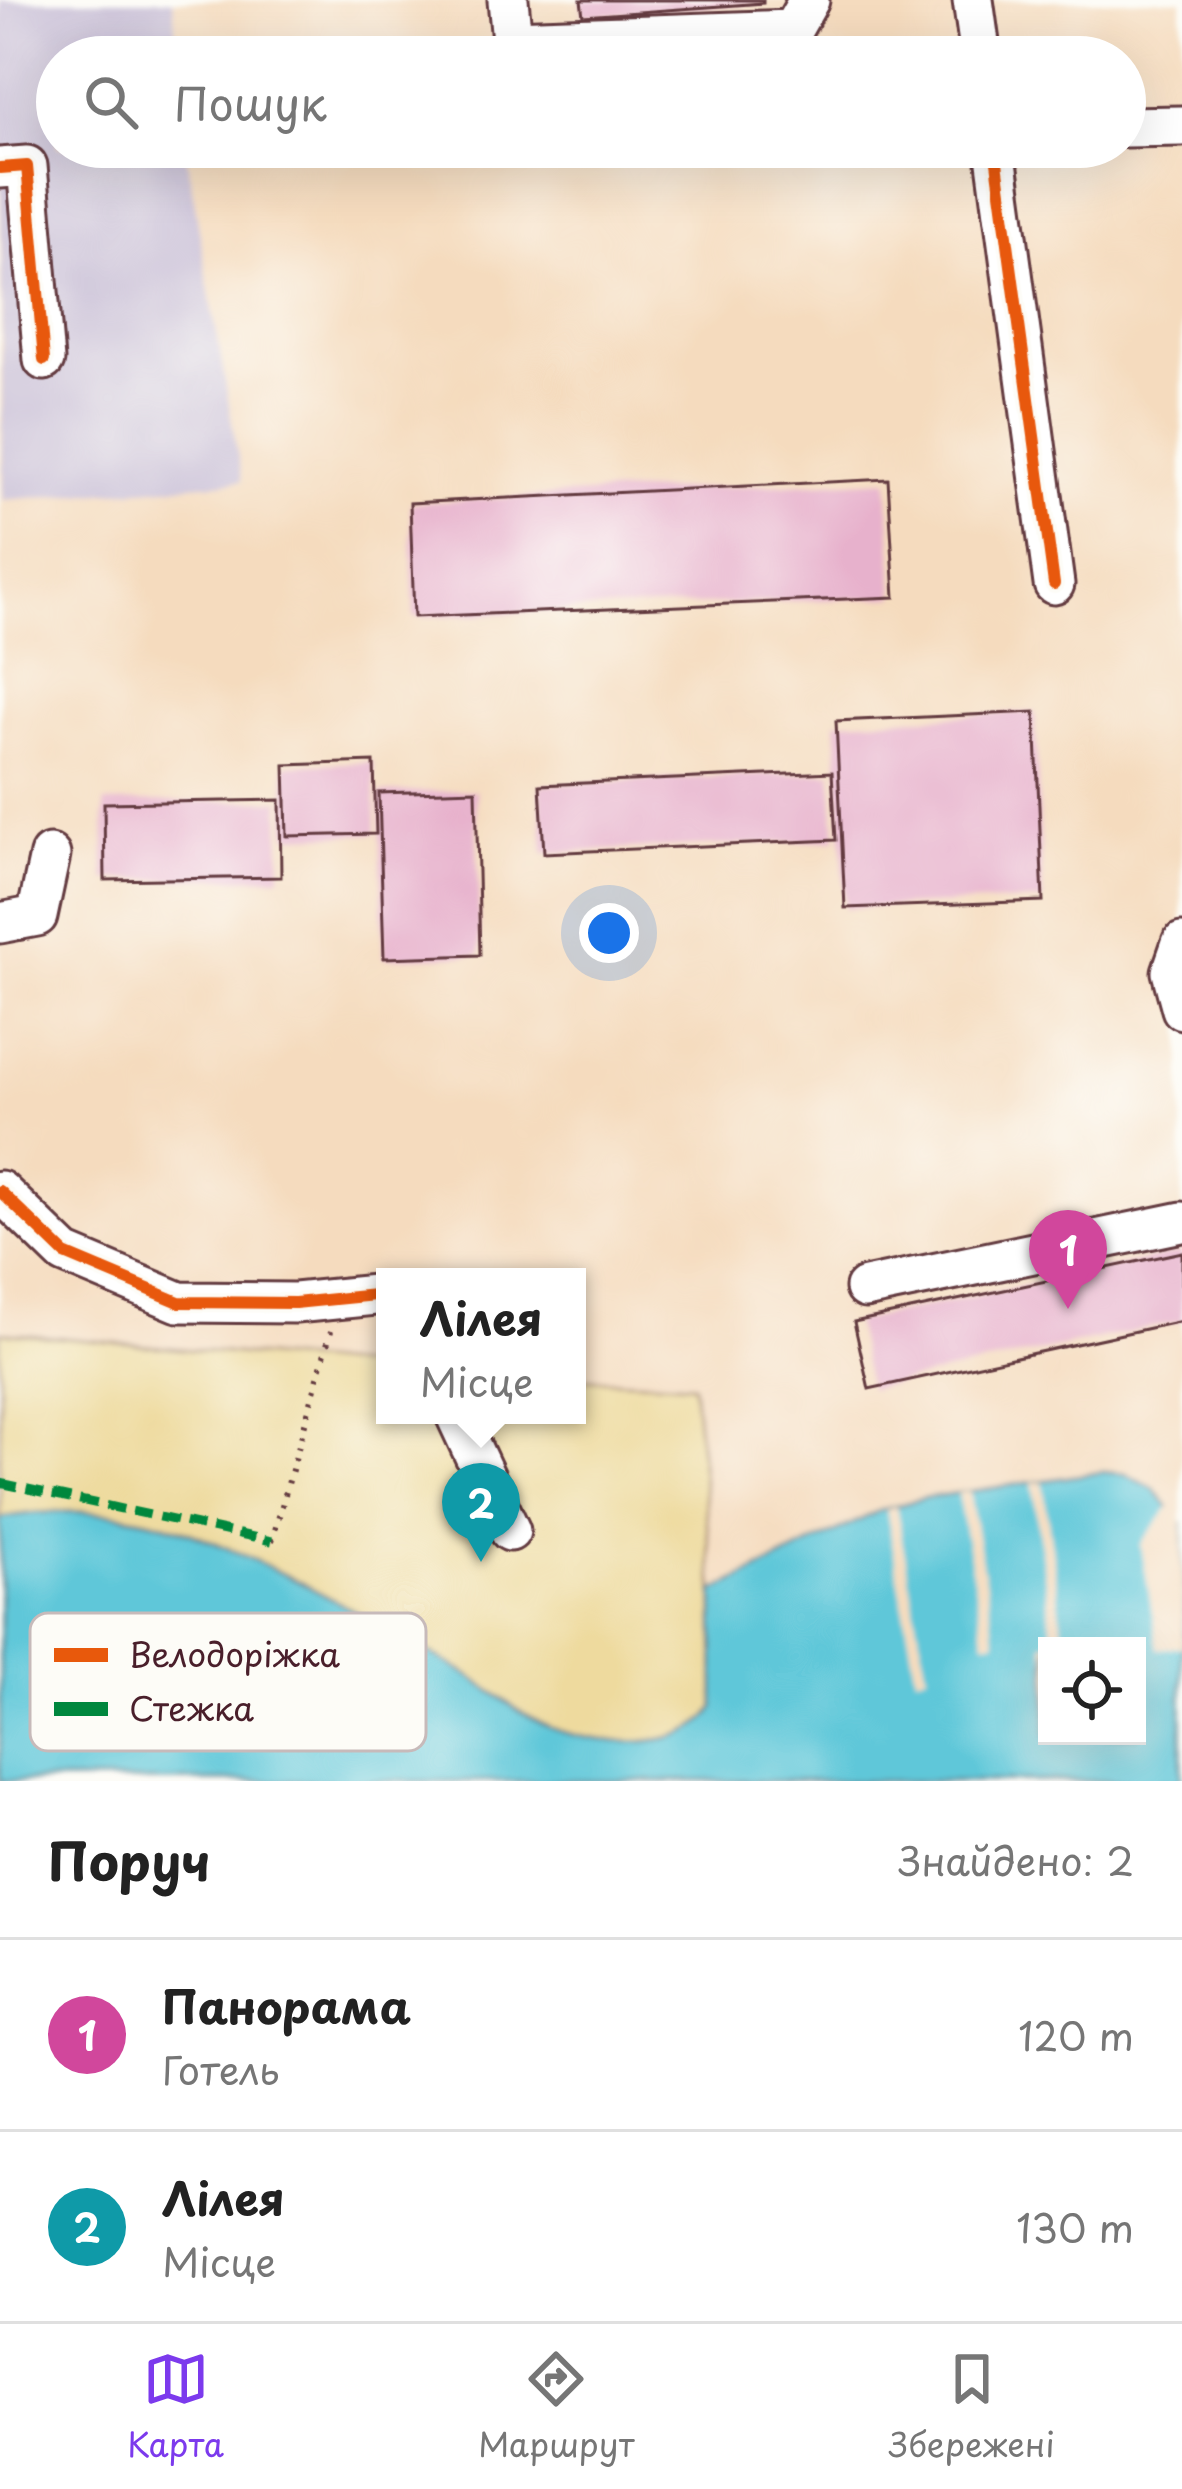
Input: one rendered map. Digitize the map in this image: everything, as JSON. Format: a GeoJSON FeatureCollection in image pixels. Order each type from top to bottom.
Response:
{"type":"FeatureCollection","features":[{"type":"Feature","properties":{"kind":"street"},"geometry":{"type":"LineString","coordinates":[[508,0],[512,36]]}},
{"type":"Feature","properties":{"kind":"street"},"geometry":{"type":"LineString","coordinates":[[624,36],[792,30],[808,0]]}},
{"type":"Feature","properties":{"kind":"street"},"geometry":{"type":"LineString","coordinates":[[973,0],[978,36]]}},
{"type":"Feature","properties":{"kind":"street"},"geometry":{"type":"LineString","coordinates":[[1146,127],[1182,126]]}},
{"type":"Feature","properties":{"kind":"street"},"geometry":{"type":"LineString","coordinates":[[0,168],[27,166],[44,359]]}},
{"type":"Feature","properties":{"kind":"street"},"geometry":{"type":"LineString","coordinates":[[998,168],[1054,584]]}},
{"type":"Feature","properties":{"kind":"street"},"geometry":{"type":"LineString","coordinates":[[0,922],[37,916],[50,855]]}},
{"type":"Feature","properties":{"kind":"street"},"geometry":{"type":"LineString","coordinates":[[1182,943],[1172,972],[1182,1009]]}},
{"type":"Feature","properties":{"kind":"street"},"geometry":{"type":"LineString","coordinates":[[0,1191],[65,1254],[179,1302],[376,1295]]}},
{"type":"Feature","properties":{"kind":"street"},"geometry":{"type":"LineString","coordinates":[[865,1288],[1182,1222]]}},
{"type":"Feature","properties":{"kind":"street"},"geometry":{"type":"LineString","coordinates":[[460,1424],[510,1531]]}},
{"type":"Feature","properties":{"kind":"path"},"geometry":{"type":"LineString","coordinates":[[272,1540],[340,1299]]}},
{"type":"Feature","properties":{"kind":"shaded area"},"geometry":{"type":"Polygon","coordinates":[[[0,0],[173,0],[176,36],[36,36],[36,168],[189,168],[242,481],[3,500],[0,0]]]}},
{"type":"Feature","properties":{"kind":"sand"},"geometry":{"type":"Polygon","coordinates":[[[0,1332],[376,1367],[376,1424],[586,1424],[586,1378],[693,1384],[714,1592],[715,1707],[703,1722],[667,1738],[623,1742],[562,1732],[534,1720],[426,1652],[426,1613],[357,1613],[260,1563],[146,1519],[47,1512],[0,1518],[0,1332]]]}},
{"type":"Feature","properties":{"kind":"water"},"geometry":{"type":"Polygon","coordinates":[[[1102,1472],[1125,1474],[1154,1489],[1182,1523],[1182,1781],[0,1781],[0,1518],[97,1513],[169,1525],[260,1563],[357,1613],[30,1613],[30,1751],[426,1751],[426,1652],[548,1727],[602,1740],[667,1738],[703,1722],[715,1707],[714,1592],[881,1510],[924,1498],[1102,1472]]]}},
{"type":"Feature","properties":{"kind":"pier"},"geometry":{"type":"Polygon","coordinates":[[[1043,1481],[1064,1637],[1052,1637],[1032,1482],[1043,1481]]]}},
{"type":"Feature","properties":{"kind":"pier"},"geometry":{"type":"Polygon","coordinates":[[[969,1491],[996,1640],[985,1642],[957,1493],[969,1491]]]}},
{"type":"Feature","properties":{"kind":"pier"},"geometry":{"type":"Polygon","coordinates":[[[1173,1502],[1182,1514],[1182,1647],[1158,1649],[1141,1545],[1173,1502]]]}},
{"type":"Feature","properties":{"kind":"pier"},"geometry":{"type":"Polygon","coordinates":[[[896,1506],[927,1674],[916,1677],[886,1509],[896,1506]]]}},
{"type":"Feature","properties":{"kind":"building"},"geometry":{"type":"Polygon","coordinates":[[[581,0],[763,0],[763,3],[583,16],[581,0]]]}},
{"type":"Feature","properties":{"kind":"building"},"geometry":{"type":"Polygon","coordinates":[[[888,479],[895,597],[414,617],[410,503],[888,479]]]}},
{"type":"Feature","properties":{"kind":"building"},"geometry":{"type":"Polygon","coordinates":[[[1035,712],[1043,901],[845,908],[836,721],[1035,712]]]}},
{"type":"Feature","properties":{"kind":"building"},"geometry":{"type":"Polygon","coordinates":[[[374,762],[376,834],[287,836],[285,765],[374,762]]]}},
{"type":"Feature","properties":{"kind":"building"},"geometry":{"type":"Polygon","coordinates":[[[832,772],[836,840],[544,853],[540,785],[832,772]]]}},
{"type":"Feature","properties":{"kind":"building"},"geometry":{"type":"Polygon","coordinates":[[[476,790],[480,955],[384,958],[379,793],[476,790]]]}},
{"type":"Feature","properties":{"kind":"building"},"geometry":{"type":"Polygon","coordinates":[[[280,800],[281,877],[105,880],[104,803],[280,800]]]}},
{"type":"Feature","properties":{"kind":"building"},"geometry":{"type":"Polygon","coordinates":[[[1182,1252],[1182,1321],[869,1389],[854,1322],[1182,1252]]]}},
{"type":"Feature","properties":{"kind":"marked path"},"geometry":{"type":"LineString","coordinates":[[0,1483],[272,1541]]}},
{"type":"Feature","properties":{"kind":"cycle path"},"geometry":{"type":"LineString","coordinates":[[0,168],[27,166],[44,360]]}},
{"type":"Feature","properties":{"kind":"cycle path"},"geometry":{"type":"LineString","coordinates":[[998,168],[1054,584]]}},
{"type":"Feature","properties":{"kind":"cycle path"},"geometry":{"type":"LineString","coordinates":[[0,1191],[65,1254],[179,1302],[295,1303],[376,1295]]}},
{"type":"Feature","properties":{"kind":"place","name":"Панорама"},"geometry":{"type":"Point","coordinates":[1068,1309]}},
{"type":"Feature","properties":{"kind":"place","name":"Лілея"},"geometry":{"type":"Point","coordinates":[481,1562]}}]}
